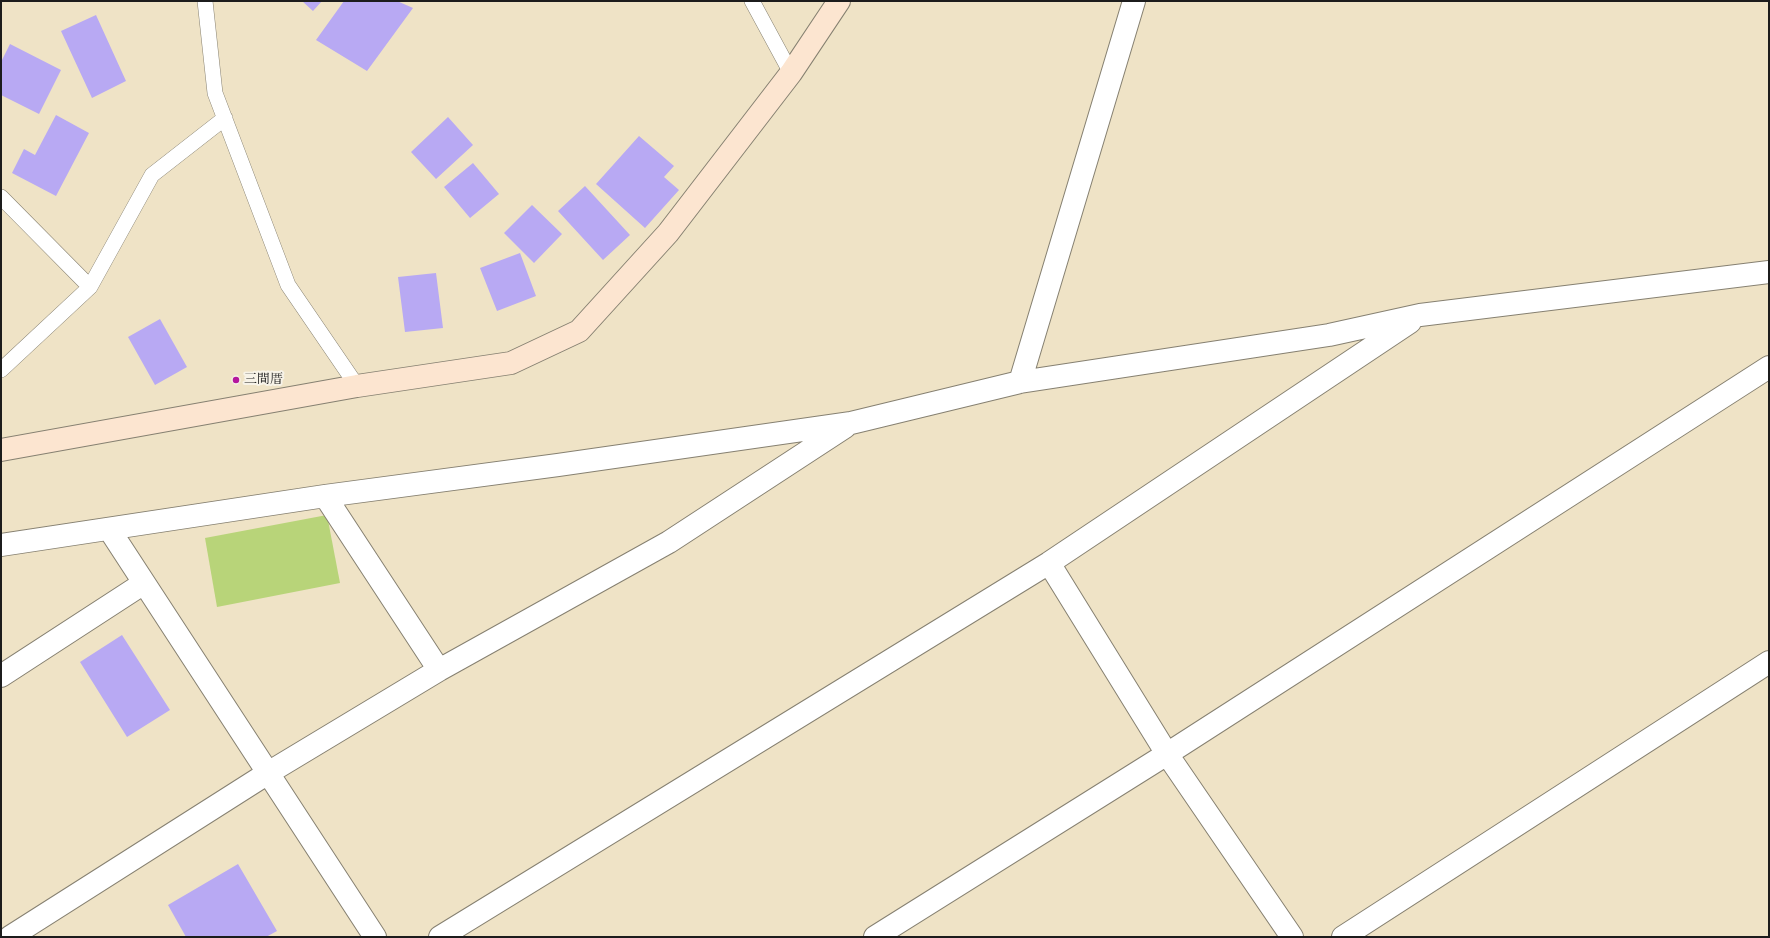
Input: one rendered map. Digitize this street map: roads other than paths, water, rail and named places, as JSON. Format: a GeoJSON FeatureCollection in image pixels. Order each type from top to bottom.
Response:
{"type":"FeatureCollection","features":[{"type":"Feature","properties":{"kind":"main road"},"geometry":{"type":"LineString","coordinates":[[1,450],[357,386],[511,363],[579,331],[668,233],[791,72],[839,1]]}},
{"type":"Feature","properties":{"kind":"street"},"geometry":{"type":"LineString","coordinates":[[1020,382],[1134,1]]}},
{"type":"Feature","properties":{"kind":"street"},"geometry":{"type":"LineString","coordinates":[[1,545],[325,496],[851,424],[1020,382],[1329,335],[1420,315],[1769,272]]}},
{"type":"Feature","properties":{"kind":"street"},"geometry":{"type":"LineString","coordinates":[[440,937],[1049,563],[1420,315]]}},
{"type":"Feature","properties":{"kind":"street"},"geometry":{"type":"LineString","coordinates":[[875,937],[1167,754],[1769,367]]}},
{"type":"Feature","properties":{"kind":"street"},"geometry":{"type":"LineString","coordinates":[[10,937],[268,773],[439,670],[669,542],[851,424]]}},
{"type":"Feature","properties":{"kind":"street"},"geometry":{"type":"LineString","coordinates":[[325,496],[439,670]]}},
{"type":"Feature","properties":{"kind":"street"},"geometry":{"type":"LineString","coordinates":[[109,528],[374,937]]}},
{"type":"Feature","properties":{"kind":"street"},"geometry":{"type":"LineString","coordinates":[[1049,563],[1167,754],[1292,937]]}},
{"type":"Feature","properties":{"kind":"street"},"geometry":{"type":"LineString","coordinates":[[1,676],[144,583]]}},
{"type":"Feature","properties":{"kind":"street"},"geometry":{"type":"LineString","coordinates":[[1343,937],[1769,662]]}},
{"type":"Feature","properties":{"kind":"lane"},"geometry":{"type":"LineString","coordinates":[[206,1],[215,93],[288,286],[357,386]]}},
{"type":"Feature","properties":{"kind":"lane"},"geometry":{"type":"LineString","coordinates":[[752,1],[791,72]]}},
{"type":"Feature","properties":{"kind":"lane"},"geometry":{"type":"LineString","coordinates":[[1,370],[90,287],[152,174],[224,118]]}},
{"type":"Feature","properties":{"kind":"lane"},"geometry":{"type":"LineString","coordinates":[[1,197],[90,287]]}},
{"type":"Feature","properties":{"kind":"place","name":"三間厝"},"geometry":{"type":"Point","coordinates":[236,380]}}]}
